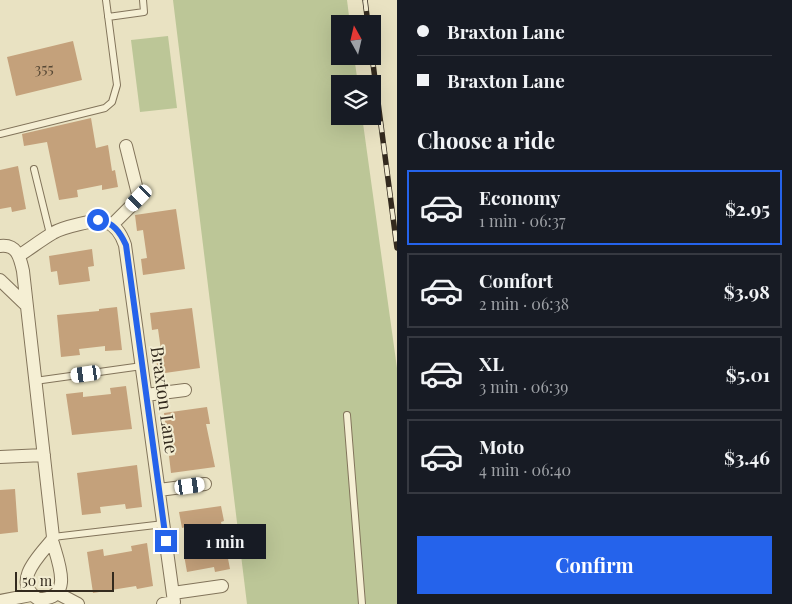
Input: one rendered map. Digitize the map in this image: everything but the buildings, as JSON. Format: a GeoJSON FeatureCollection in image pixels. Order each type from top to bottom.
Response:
{"type":"FeatureCollection","features":[{"type":"Feature","properties":{"kind":"street"},"geometry":{"type":"LineString","coordinates":[[20,255],[54,231],[98,220],[106,221],[112,225],[139,198],[126,146]]}},
{"type":"Feature","properties":{"kind":"street","name":"Braxton Lane"},"geometry":{"type":"LineString","coordinates":[[112,225],[121,234],[126,245],[164,524],[171,601]]}},
{"type":"Feature","properties":{"kind":"street"},"geometry":{"type":"LineString","coordinates":[[0,246],[14,249],[20,255],[53,538],[60,570],[61,580],[58,592],[51,597],[38,599],[31,595],[26,580],[28,572],[53,538]]}},
{"type":"Feature","properties":{"kind":"street"},"geometry":{"type":"LineString","coordinates":[[0,280],[26,305]]}},
{"type":"Feature","properties":{"kind":"street"},"geometry":{"type":"LineString","coordinates":[[146,395],[185,390]]}},
{"type":"Feature","properties":{"kind":"street"},"geometry":{"type":"LineString","coordinates":[[0,457],[44,455]]}},
{"type":"Feature","properties":{"kind":"street"},"geometry":{"type":"LineString","coordinates":[[159,490],[205,484]]}},
{"type":"Feature","properties":{"kind":"street"},"geometry":{"type":"LineString","coordinates":[[171,601],[222,586]]}},
{"type":"Feature","properties":{"kind":"street"},"geometry":{"type":"LineString","coordinates":[[58,592],[78,604]]}},
{"type":"Feature","properties":{"kind":"street"},"geometry":{"type":"LineString","coordinates":[[0,601],[31,595]]}},
{"type":"Feature","properties":{"kind":"lane"},"geometry":{"type":"LineString","coordinates":[[0,134],[105,108],[112,102],[118,85],[106,0]]}},
{"type":"Feature","properties":{"kind":"lane"},"geometry":{"type":"LineString","coordinates":[[108,16],[144,12],[143,0]]}},
{"type":"Feature","properties":{"kind":"lane"},"geometry":{"type":"LineString","coordinates":[[34,169],[50,234]]}},
{"type":"Feature","properties":{"kind":"lane"},"geometry":{"type":"LineString","coordinates":[[35,381],[142,366]]}},
{"type":"Feature","properties":{"kind":"lane"},"geometry":{"type":"LineString","coordinates":[[347,415],[362,604]]}},
{"type":"Feature","properties":{"kind":"lane"},"geometry":{"type":"LineString","coordinates":[[53,538],[164,524]]}},
{"type":"Feature","properties":{"kind":"green space"},"geometry":{"type":"Polygon","coordinates":[[[173,0],[347,0],[349,15],[331,15],[331,65],[355,65],[357,75],[331,75],[331,125],[363,125],[397,368],[397,604],[247,604],[173,0]]]}},
{"type":"Feature","properties":{"kind":"green space"},"geometry":{"type":"Polygon","coordinates":[[[168,36],[177,108],[140,112],[131,40],[168,36]]]}},
{"type":"Feature","properties":{"kind":"railway"},"geometry":{"type":"LineString","coordinates":[[365,0],[367,15]]}},
{"type":"Feature","properties":{"kind":"railway"},"geometry":{"type":"LineString","coordinates":[[373,65],[397,248]]}},
{"type":"Feature","properties":{"kind":"route"},"geometry":{"type":"LineString","coordinates":[[98,220],[106,221],[112,225],[121,234],[126,245],[166,541]]}}]}
